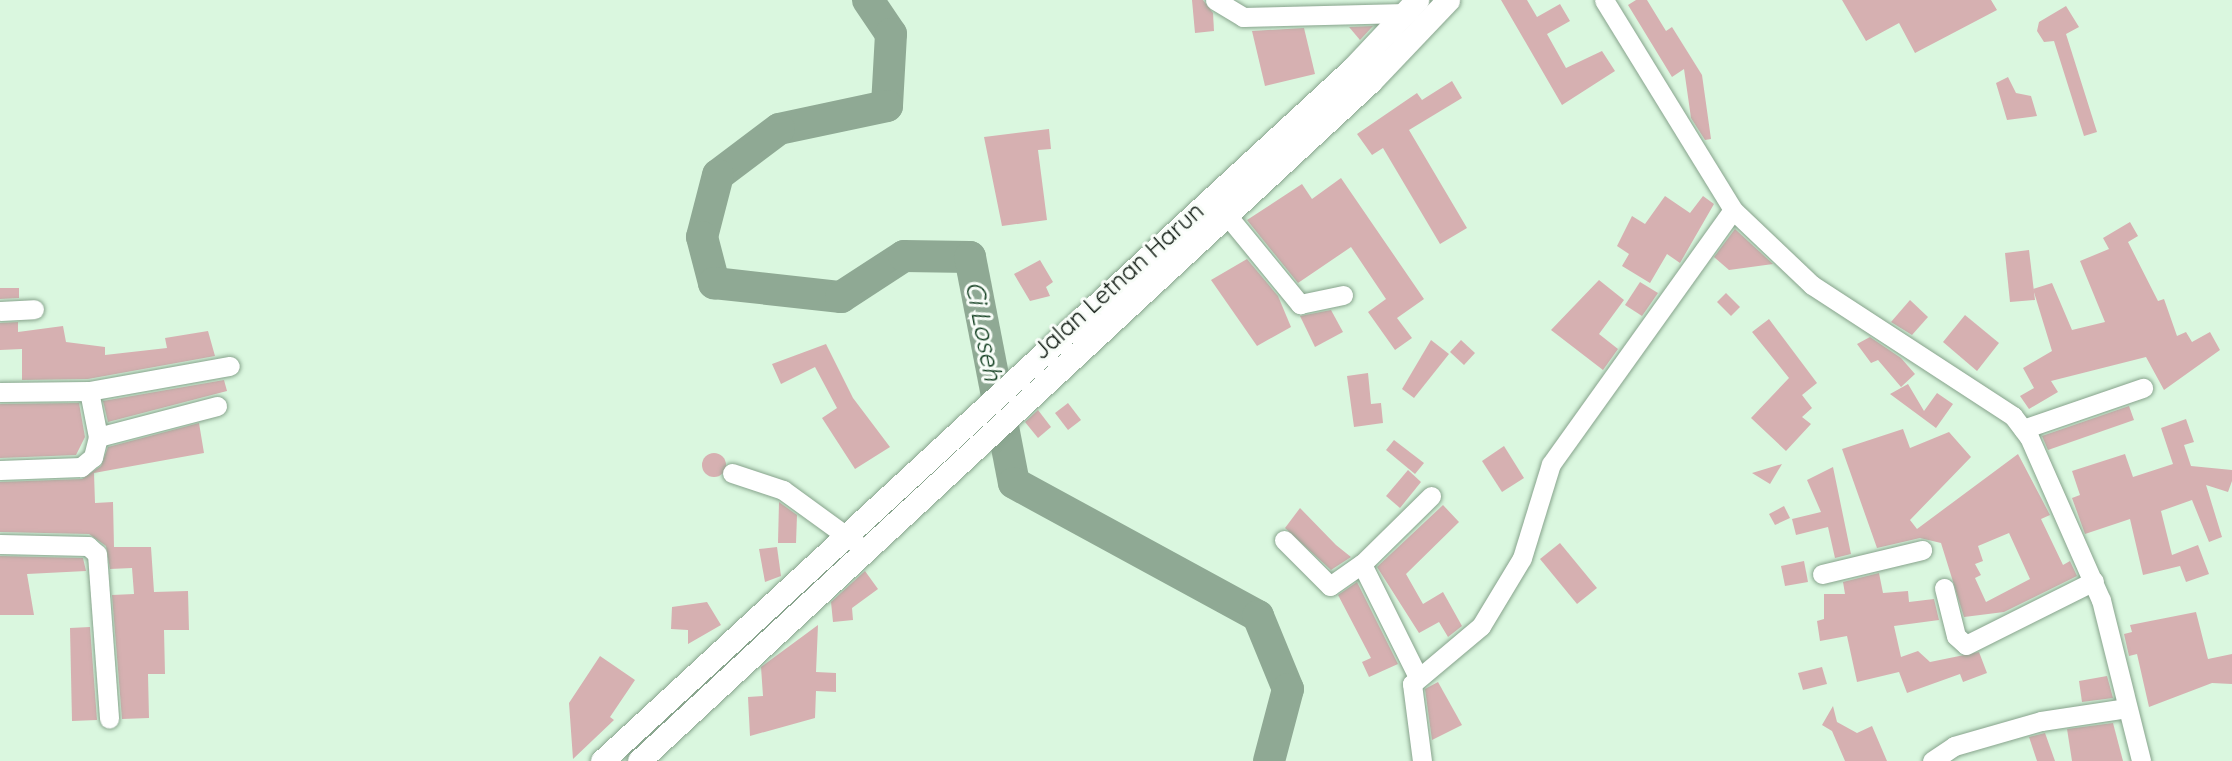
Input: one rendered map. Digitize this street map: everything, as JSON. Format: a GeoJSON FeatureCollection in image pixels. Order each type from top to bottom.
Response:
{"type":"FeatureCollection","features":[{"type":"Feature","properties":{"kind":"main road","name":"Jalan Letnan Harun"},"geometry":{"type":"LineString","coordinates":[[639,761],[1034,391],[1370,82],[1448,0]]}},
{"type":"Feature","properties":{"kind":"main road","name":"Jalan Letnan Harun"},"geometry":{"type":"LineString","coordinates":[[602,761],[1411,7]]}},
{"type":"Feature","properties":{"kind":"street"},"geometry":{"type":"LineString","coordinates":[[1214,0],[1243,17],[1411,7]]}},
{"type":"Feature","properties":{"kind":"street"},"geometry":{"type":"LineString","coordinates":[[1604,0],[1733,210],[1812,285],[2013,416],[2023,429],[2056,486],[2094,581],[2118,651],[2127,708],[2141,761]]}},
{"type":"Feature","properties":{"kind":"street"},"geometry":{"type":"LineString","coordinates":[[1422,761],[1409,695],[1417,675],[1458,650],[1480,626],[1522,558],[1551,464],[1733,210]]}},
{"type":"Feature","properties":{"kind":"street"},"geometry":{"type":"LineString","coordinates":[[1226,214],[1300,304],[1343,295]]}},
{"type":"Feature","properties":{"kind":"street"},"geometry":{"type":"LineString","coordinates":[[0,311],[34,309]]}},
{"type":"Feature","properties":{"kind":"street"},"geometry":{"type":"LineString","coordinates":[[0,392],[89,391],[230,366]]}},
{"type":"Feature","properties":{"kind":"street"},"geometry":{"type":"LineString","coordinates":[[2023,429],[2143,388]]}},
{"type":"Feature","properties":{"kind":"street"},"geometry":{"type":"LineString","coordinates":[[0,470],[81,467],[93,457],[98,438],[89,391]]}},
{"type":"Feature","properties":{"kind":"street"},"geometry":{"type":"LineString","coordinates":[[98,438],[217,405]]}},
{"type":"Feature","properties":{"kind":"street"},"geometry":{"type":"LineString","coordinates":[[733,473],[783,490],[847,534],[865,551]]}},
{"type":"Feature","properties":{"kind":"street"},"geometry":{"type":"LineString","coordinates":[[1284,540],[1331,586],[1362,564],[1431,496]]}},
{"type":"Feature","properties":{"kind":"street"},"geometry":{"type":"LineString","coordinates":[[0,544],[88,546],[97,554],[109,719]]}},
{"type":"Feature","properties":{"kind":"street"},"geometry":{"type":"LineString","coordinates":[[1822,574],[1922,550]]}},
{"type":"Feature","properties":{"kind":"street"},"geometry":{"type":"LineString","coordinates":[[1362,564],[1417,675]]}},
{"type":"Feature","properties":{"kind":"street"},"geometry":{"type":"LineString","coordinates":[[1944,588],[1956,636],[1966,645],[2094,581]]}},
{"type":"Feature","properties":{"kind":"street"},"geometry":{"type":"LineString","coordinates":[[1932,761],[1954,746],[2042,721],[2127,708]]}},
{"type":"Feature","properties":{"kind":"building"},"geometry":{"type":"Polygon","coordinates":[[[1192,0],[1203,0],[1213,13],[1214,31],[1195,33],[1192,0]]]}},
{"type":"Feature","properties":{"kind":"building"},"geometry":{"type":"Polygon","coordinates":[[[1501,0],[1527,0],[1537,17],[1560,4],[1570,21],[1547,34],[1566,68],[1602,51],[1615,71],[1562,105],[1501,0]]]}},
{"type":"Feature","properties":{"kind":"building"},"geometry":{"type":"Polygon","coordinates":[[[1636,0],[1647,0],[1666,31],[1672,27],[1702,75],[1711,139],[1705,140],[1691,118],[1684,69],[1672,77],[1628,5],[1636,0]]]}},
{"type":"Feature","properties":{"kind":"building"},"geometry":{"type":"Polygon","coordinates":[[[1842,0],[1991,0],[1997,10],[1915,53],[1899,23],[1866,41],[1842,0]]]}},
{"type":"Feature","properties":{"kind":"building"},"geometry":{"type":"Polygon","coordinates":[[[2066,6],[2079,27],[2066,34],[2097,132],[2084,136],[2054,41],[2044,42],[2037,31],[2039,22],[2066,6]]]}},
{"type":"Feature","properties":{"kind":"building"},"geometry":{"type":"Polygon","coordinates":[[[1373,26],[1360,40],[1349,27],[1373,26]]]}},
{"type":"Feature","properties":{"kind":"building"},"geometry":{"type":"Polygon","coordinates":[[[1304,28],[1315,74],[1265,86],[1252,31],[1304,28]]]}},
{"type":"Feature","properties":{"kind":"building"},"geometry":{"type":"Polygon","coordinates":[[[2008,77],[2016,93],[2031,96],[2037,116],[2007,120],[1996,83],[2008,77]]]}},
{"type":"Feature","properties":{"kind":"building"},"geometry":{"type":"Polygon","coordinates":[[[1452,81],[1462,98],[1409,130],[1467,228],[1440,244],[1383,148],[1372,155],[1357,134],[1417,93],[1422,100],[1452,81]]]}},
{"type":"Feature","properties":{"kind":"building"},"geometry":{"type":"Polygon","coordinates":[[[1049,129],[1051,149],[1038,150],[1047,220],[1002,226],[984,137],[1049,129]]]}},
{"type":"Feature","properties":{"kind":"building"},"geometry":{"type":"Polygon","coordinates":[[[1341,178],[1424,299],[1397,318],[1412,338],[1395,350],[1368,312],[1386,299],[1351,247],[1298,283],[1247,220],[1302,184],[1312,199],[1341,178]]]}},
{"type":"Feature","properties":{"kind":"building"},"geometry":{"type":"Polygon","coordinates":[[[1665,196],[1690,213],[1703,196],[1714,204],[1680,263],[1667,254],[1650,283],[1622,266],[1629,254],[1617,246],[1632,216],[1645,224],[1665,196]]]}},
{"type":"Feature","properties":{"kind":"building"},"geometry":{"type":"Polygon","coordinates":[[[2130,222],[2138,236],[2128,242],[2158,301],[2164,299],[2177,336],[2186,332],[2192,342],[2210,332],[2220,350],[2164,390],[2146,357],[2051,381],[2058,392],[2029,409],[2020,396],[2034,388],[2023,368],[2052,351],[2033,289],[2052,283],[2072,330],[2105,322],[2080,261],[2109,249],[2103,238],[2130,222]]]}},
{"type":"Feature","properties":{"kind":"building"},"geometry":{"type":"Polygon","coordinates":[[[1735,229],[1773,264],[1729,270],[1714,257],[1735,229]]]}},
{"type":"Feature","properties":{"kind":"building"},"geometry":{"type":"Polygon","coordinates":[[[2029,250],[2035,300],[2010,302],[2005,253],[2029,250]]]}},
{"type":"Feature","properties":{"kind":"building"},"geometry":{"type":"Polygon","coordinates":[[[1247,259],[1278,296],[1291,327],[1257,346],[1211,280],[1247,259]]]}},
{"type":"Feature","properties":{"kind":"building"},"geometry":{"type":"Polygon","coordinates":[[[1040,260],[1053,282],[1046,287],[1050,296],[1030,301],[1014,274],[1040,260]]]}},
{"type":"Feature","properties":{"kind":"building"},"geometry":{"type":"Polygon","coordinates":[[[1599,280],[1624,300],[1599,334],[1618,349],[1603,370],[1551,330],[1599,280]]]}},
{"type":"Feature","properties":{"kind":"building"},"geometry":{"type":"Polygon","coordinates":[[[1640,282],[1658,293],[1642,316],[1625,305],[1640,282]]]}},
{"type":"Feature","properties":{"kind":"building"},"geometry":{"type":"Polygon","coordinates":[[[0,288],[19,288],[19,298],[0,299],[0,288]]]}},
{"type":"Feature","properties":{"kind":"building"},"geometry":{"type":"Polygon","coordinates":[[[1726,293],[1740,307],[1731,316],[1717,302],[1726,293]]]}},
{"type":"Feature","properties":{"kind":"building"},"geometry":{"type":"Polygon","coordinates":[[[1910,300],[1928,317],[1912,335],[1891,322],[1910,300]]]}},
{"type":"Feature","properties":{"kind":"building"},"geometry":{"type":"Polygon","coordinates":[[[1331,310],[1343,332],[1315,347],[1300,316],[1331,310]]]}},
{"type":"Feature","properties":{"kind":"building"},"geometry":{"type":"Polygon","coordinates":[[[1965,315],[1999,343],[1977,371],[1943,342],[1965,315]]]}},
{"type":"Feature","properties":{"kind":"building"},"geometry":{"type":"Polygon","coordinates":[[[1769,319],[1817,383],[1802,395],[1812,408],[1802,417],[1811,424],[1786,451],[1751,418],[1789,378],[1752,332],[1769,319]]]}},
{"type":"Feature","properties":{"kind":"building"},"geometry":{"type":"Polygon","coordinates":[[[18,322],[18,332],[63,326],[66,342],[105,347],[105,355],[167,348],[165,338],[208,331],[215,356],[88,379],[22,380],[22,349],[0,350],[0,323],[18,322]]]}},
{"type":"Feature","properties":{"kind":"building"},"geometry":{"type":"Polygon","coordinates":[[[1870,337],[1901,358],[1915,374],[1901,387],[1878,360],[1871,363],[1857,344],[1870,337]]]}},
{"type":"Feature","properties":{"kind":"building"},"geometry":{"type":"Polygon","coordinates":[[[1431,340],[1449,354],[1414,398],[1402,389],[1431,340]]]}},
{"type":"Feature","properties":{"kind":"building"},"geometry":{"type":"Polygon","coordinates":[[[1461,340],[1475,353],[1464,365],[1450,352],[1461,340]]]}},
{"type":"Feature","properties":{"kind":"building"},"geometry":{"type":"Polygon","coordinates":[[[826,344],[853,398],[890,447],[855,469],[822,418],[837,408],[815,367],[781,384],[772,364],[826,344]]]}},
{"type":"Feature","properties":{"kind":"building"},"geometry":{"type":"Polygon","coordinates":[[[1368,373],[1371,404],[1381,403],[1383,423],[1354,427],[1347,376],[1368,373]]]}},
{"type":"Feature","properties":{"kind":"building"},"geometry":{"type":"Polygon","coordinates":[[[224,380],[227,391],[108,422],[103,401],[224,380]]]}},
{"type":"Feature","properties":{"kind":"building"},"geometry":{"type":"Polygon","coordinates":[[[1908,384],[1924,411],[1937,393],[1953,404],[1936,428],[1890,394],[1908,384]]]}},
{"type":"Feature","properties":{"kind":"building"},"geometry":{"type":"Polygon","coordinates":[[[79,403],[85,437],[76,455],[0,458],[0,404],[79,403]]]}},
{"type":"Feature","properties":{"kind":"building"},"geometry":{"type":"Polygon","coordinates":[[[1068,403],[1081,420],[1068,430],[1055,413],[1068,403]]]}},
{"type":"Feature","properties":{"kind":"building"},"geometry":{"type":"Polygon","coordinates":[[[2129,406],[2134,420],[2048,450],[2042,436],[2129,406]]]}},
{"type":"Feature","properties":{"kind":"building"},"geometry":{"type":"Polygon","coordinates":[[[1038,410],[1051,427],[1038,438],[1025,422],[1038,410]]]}},
{"type":"Feature","properties":{"kind":"building"},"geometry":{"type":"Polygon","coordinates":[[[2186,419],[2194,442],[2184,445],[2191,466],[2232,470],[2232,481],[2228,492],[2206,485],[2222,537],[2209,542],[2192,500],[2161,511],[2172,555],[2198,545],[2209,574],[2186,582],[2180,566],[2143,575],[2130,519],[2085,534],[2072,498],[2080,495],[2072,471],[2125,454],[2133,477],[2173,464],[2161,428],[2186,419]]]}},
{"type":"Feature","properties":{"kind":"building"},"geometry":{"type":"Polygon","coordinates":[[[199,423],[204,453],[94,473],[95,503],[113,502],[114,547],[151,547],[154,592],[188,591],[189,630],[164,630],[165,674],[148,674],[149,718],[122,719],[112,595],[134,594],[132,568],[110,569],[106,546],[89,534],[0,532],[0,482],[82,479],[101,466],[108,447],[199,423]]]}},
{"type":"Feature","properties":{"kind":"building"},"geometry":{"type":"Polygon","coordinates":[[[1903,429],[1910,448],[1949,432],[1971,457],[1910,520],[1917,529],[2018,454],[2050,515],[2041,519],[2063,565],[2070,561],[2077,576],[2004,612],[1964,617],[1941,543],[1920,538],[1877,548],[1842,449],[1903,429]],[[2009,533],[1978,546],[1983,561],[1975,564],[1981,575],[1975,578],[1986,602],[2030,579],[2009,533]]]}},
{"type":"Feature","properties":{"kind":"building"},"geometry":{"type":"Polygon","coordinates":[[[1394,440],[1424,463],[1415,474],[1386,450],[1394,440]]]}},
{"type":"Feature","properties":{"kind":"building"},"geometry":{"type":"Polygon","coordinates":[[[1504,446],[1524,478],[1502,492],[1482,461],[1504,446]]]}},
{"type":"Feature","properties":{"kind":"building"},"geometry":{"type":"Polygon","coordinates":[[[714,453],[722,457],[726,465],[722,473],[714,477],[706,473],[702,465],[706,457],[714,453]]]}},
{"type":"Feature","properties":{"kind":"building"},"geometry":{"type":"Polygon","coordinates":[[[1782,464],[1770,484],[1752,473],[1782,464]]]}},
{"type":"Feature","properties":{"kind":"building"},"geometry":{"type":"Polygon","coordinates":[[[1833,467],[1851,554],[1835,558],[1828,527],[1796,535],[1792,519],[1821,512],[1807,480],[1833,467]]]}},
{"type":"Feature","properties":{"kind":"building"},"geometry":{"type":"Polygon","coordinates":[[[1408,470],[1421,482],[1400,508],[1386,496],[1408,470]]]}},
{"type":"Feature","properties":{"kind":"building"},"geometry":{"type":"Polygon","coordinates":[[[779,502],[797,515],[796,543],[778,543],[779,502]]]}},
{"type":"Feature","properties":{"kind":"building"},"geometry":{"type":"Polygon","coordinates":[[[1443,505],[1459,522],[1406,574],[1423,604],[1443,592],[1462,626],[1448,637],[1439,622],[1419,633],[1377,567],[1443,505]]]}},
{"type":"Feature","properties":{"kind":"building"},"geometry":{"type":"Polygon","coordinates":[[[1784,506],[1790,518],[1775,525],[1769,514],[1784,506]]]}},
{"type":"Feature","properties":{"kind":"building"},"geometry":{"type":"Polygon","coordinates":[[[1300,508],[1351,557],[1331,570],[1285,528],[1300,508]]]}},
{"type":"Feature","properties":{"kind":"building"},"geometry":{"type":"Polygon","coordinates":[[[1560,543],[1597,588],[1577,604],[1540,559],[1560,543]]]}},
{"type":"Feature","properties":{"kind":"building"},"geometry":{"type":"Polygon","coordinates":[[[777,547],[781,576],[765,582],[759,549],[777,547]]]}},
{"type":"Feature","properties":{"kind":"building"},"geometry":{"type":"Polygon","coordinates":[[[0,556],[83,558],[86,571],[27,574],[34,615],[0,615],[0,556]]]}},
{"type":"Feature","properties":{"kind":"building"},"geometry":{"type":"Polygon","coordinates":[[[1804,561],[1808,582],[1785,586],[1781,566],[1804,561]]]}},
{"type":"Feature","properties":{"kind":"building"},"geometry":{"type":"Polygon","coordinates":[[[865,571],[878,589],[852,608],[853,620],[833,622],[831,602],[865,571]]]}},
{"type":"Feature","properties":{"kind":"building"},"geometry":{"type":"Polygon","coordinates":[[[1879,573],[1883,593],[1908,591],[1909,602],[1934,599],[1939,620],[1894,626],[1901,657],[1918,651],[1930,662],[1979,652],[1987,673],[1963,682],[1960,674],[1907,693],[1899,672],[1857,682],[1847,636],[1820,641],[1817,621],[1824,619],[1824,594],[1845,594],[1843,582],[1879,573]]]}},
{"type":"Feature","properties":{"kind":"building"},"geometry":{"type":"Polygon","coordinates":[[[1357,582],[1398,664],[1369,677],[1362,662],[1371,658],[1338,595],[1357,582]]]}},
{"type":"Feature","properties":{"kind":"building"},"geometry":{"type":"Polygon","coordinates":[[[707,602],[721,625],[688,644],[688,630],[671,629],[672,607],[707,602]]]}},
{"type":"Feature","properties":{"kind":"building"},"geometry":{"type":"Polygon","coordinates":[[[2196,612],[2208,659],[2232,654],[2232,684],[2212,683],[2149,707],[2137,654],[2129,656],[2124,634],[2132,632],[2130,625],[2196,612]]]}},
{"type":"Feature","properties":{"kind":"building"},"geometry":{"type":"Polygon","coordinates":[[[818,625],[816,672],[836,673],[836,692],[816,691],[815,718],[750,736],[748,697],[763,696],[761,667],[818,625]]]}},
{"type":"Feature","properties":{"kind":"building"},"geometry":{"type":"Polygon","coordinates":[[[90,627],[97,720],[72,721],[70,628],[90,627]]]}},
{"type":"Feature","properties":{"kind":"building"},"geometry":{"type":"Polygon","coordinates":[[[600,656],[635,680],[610,717],[614,720],[573,759],[569,703],[600,656]]]}},
{"type":"Feature","properties":{"kind":"building"},"geometry":{"type":"Polygon","coordinates":[[[1822,667],[1827,684],[1803,690],[1798,673],[1822,667]]]}},
{"type":"Feature","properties":{"kind":"building"},"geometry":{"type":"Polygon","coordinates":[[[2107,676],[2113,698],[2082,702],[2079,681],[2107,676]]]}},
{"type":"Feature","properties":{"kind":"building"},"geometry":{"type":"Polygon","coordinates":[[[1438,682],[1462,725],[1432,740],[1425,689],[1438,682]]]}},
{"type":"Feature","properties":{"kind":"building"},"geometry":{"type":"Polygon","coordinates":[[[1833,706],[1837,722],[1857,733],[1872,726],[1887,761],[1845,761],[1832,731],[1822,725],[1833,706]]]}},
{"type":"Feature","properties":{"kind":"building"},"geometry":{"type":"Polygon","coordinates":[[[2113,723],[2123,761],[2072,761],[2067,729],[2113,723]]]}},
{"type":"Feature","properties":{"kind":"building"},"geometry":{"type":"Polygon","coordinates":[[[2045,733],[2055,761],[2037,761],[2029,737],[2045,733]]]}},
{"type":"Feature","properties":{"kind":"waterway","name":"Ci Loseh"},"geometry":{"type":"LineString","coordinates":[[868,0],[891,34],[887,106],[779,129],[718,175],[702,237],[714,283],[841,297],[904,256],[970,257],[1014,483],[1258,616],[1288,689],[1269,761]]}}]}
